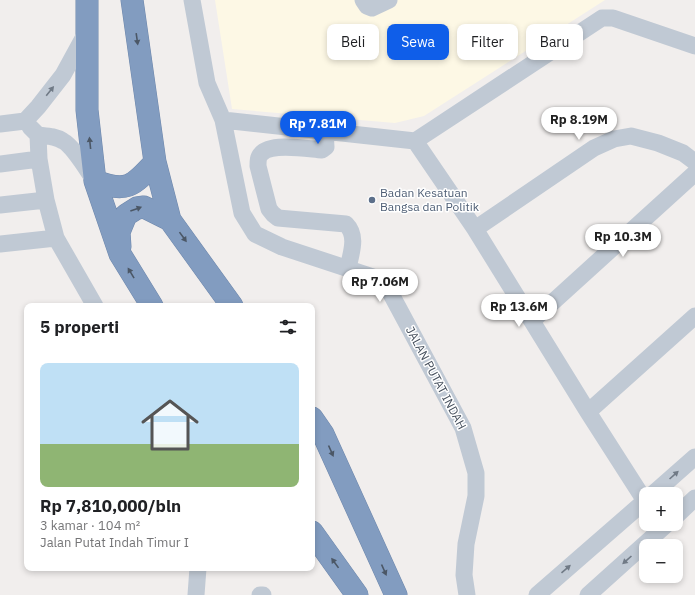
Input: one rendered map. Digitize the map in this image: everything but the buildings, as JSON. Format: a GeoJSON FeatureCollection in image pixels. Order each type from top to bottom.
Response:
{"type":"FeatureCollection","features":[{"type":"Feature","properties":{"kind":"highway"},"geometry":{"type":"LineString","coordinates":[[87,0],[87,110],[94,181],[120,254],[150,303]]}},
{"type":"Feature","properties":{"kind":"highway"},"geometry":{"type":"LineString","coordinates":[[132,0],[155,162],[170,220],[230,303]]}},
{"type":"Feature","properties":{"kind":"highway"},"geometry":{"type":"LineString","coordinates":[[94,181],[108,186],[124,187],[136,182],[155,162]]}},
{"type":"Feature","properties":{"kind":"highway"},"geometry":{"type":"LineString","coordinates":[[120,254],[119,232],[126,215],[136,208],[144,207],[170,220]]}},
{"type":"Feature","properties":{"kind":"highway"},"geometry":{"type":"LineString","coordinates":[[315,422],[323,434],[396,595]]}},
{"type":"Feature","properties":{"kind":"highway"},"geometry":{"type":"LineString","coordinates":[[315,536],[357,595]]}},
{"type":"Feature","properties":{"kind":"street","name":"JALAN PUTAT INDAH"},"geometry":{"type":"LineString","coordinates":[[192,0],[207,83],[223,120],[242,213],[255,234],[282,246],[373,277],[384,284],[391,294],[463,428],[476,473],[476,496],[466,544],[464,575],[467,595]]}},
{"type":"Feature","properties":{"kind":"street"},"geometry":{"type":"LineString","coordinates":[[362,0],[367,6],[372,8],[389,0]]}},
{"type":"Feature","properties":{"kind":"street"},"geometry":{"type":"LineString","coordinates":[[223,120],[415,141],[602,18],[613,18],[695,46]]}},
{"type":"Feature","properties":{"kind":"street"},"geometry":{"type":"LineString","coordinates":[[0,124],[25,121],[63,75],[87,31]]}},
{"type":"Feature","properties":{"kind":"street"},"geometry":{"type":"LineString","coordinates":[[25,121],[38,135],[39,159],[46,200],[56,238],[93,303]]}},
{"type":"Feature","properties":{"kind":"street"},"geometry":{"type":"LineString","coordinates":[[325,131],[326,147],[324,149],[284,147],[269,148],[261,153],[258,159],[258,166],[269,209],[278,218],[346,224],[351,229],[353,234],[353,244],[348,268]]}},
{"type":"Feature","properties":{"kind":"street"},"geometry":{"type":"LineString","coordinates":[[38,135],[50,136],[64,141],[76,154],[94,181]]}},
{"type":"Feature","properties":{"kind":"street"},"geometry":{"type":"LineString","coordinates":[[475,229],[594,148],[614,139],[631,136],[658,143],[683,153],[695,162]]}},
{"type":"Feature","properties":{"kind":"street"},"geometry":{"type":"LineString","coordinates":[[415,141],[475,229],[588,412],[640,487]]}},
{"type":"Feature","properties":{"kind":"street"},"geometry":{"type":"LineString","coordinates":[[0,164],[39,159]]}},
{"type":"Feature","properties":{"kind":"street"},"geometry":{"type":"LineString","coordinates":[[532,321],[695,173]]}},
{"type":"Feature","properties":{"kind":"street"},"geometry":{"type":"LineString","coordinates":[[0,205],[46,200]]}},
{"type":"Feature","properties":{"kind":"street"},"geometry":{"type":"LineString","coordinates":[[0,244],[56,238]]}},
{"type":"Feature","properties":{"kind":"street"},"geometry":{"type":"LineString","coordinates":[[588,412],[695,316]]}},
{"type":"Feature","properties":{"kind":"street"},"geometry":{"type":"LineString","coordinates":[[661,487],[695,457]]}},
{"type":"Feature","properties":{"kind":"street"},"geometry":{"type":"LineString","coordinates":[[683,509],[695,498]]}},
{"type":"Feature","properties":{"kind":"street"},"geometry":{"type":"LineString","coordinates":[[537,595],[639,506]]}},
{"type":"Feature","properties":{"kind":"street"},"geometry":{"type":"LineString","coordinates":[[588,595],[659,531]]}},
{"type":"Feature","properties":{"kind":"street"},"geometry":{"type":"LineString","coordinates":[[196,595],[198,571]]}},
{"type":"Feature","properties":{"kind":"shaded area"},"geometry":{"type":"Polygon","coordinates":[[[215,0],[605,0],[568,24],[526,24],[526,51],[518,56],[518,24],[457,24],[457,60],[511,60],[424,116],[395,123],[232,109],[215,0]]]}},
{"type":"Feature","properties":{"kind":"place","name":"Badan Kesatuan Bangsa dan Politik"},"geometry":{"type":"Point","coordinates":[372,200]}}]}
